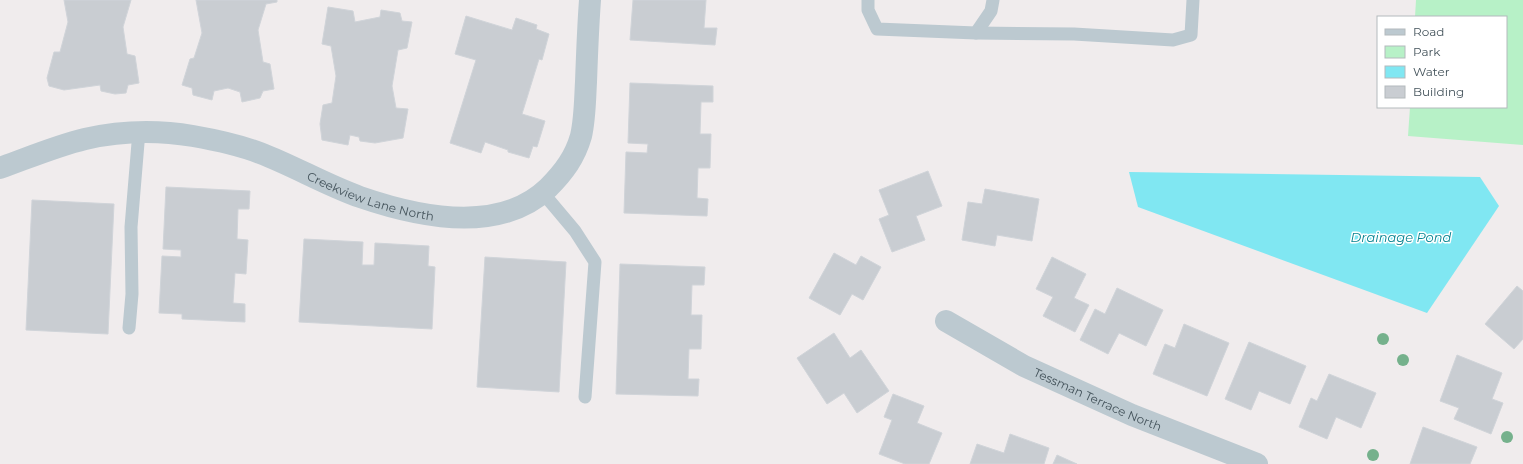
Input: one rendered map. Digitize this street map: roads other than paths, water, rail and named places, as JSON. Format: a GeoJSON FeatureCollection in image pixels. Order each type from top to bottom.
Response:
{"type":"FeatureCollection","features":[{"type":"Feature","properties":{"kind":"street","name":"Creekview Lane North"},"geometry":{"type":"LineString","coordinates":[[0,168],[84,139],[139,131],[192,136],[229,143],[261,153],[359,196],[401,209],[427,215],[460,218],[486,217],[509,212],[528,204],[542,193],[561,175],[573,158],[581,135],[584,110],[590,0]]}},
{"type":"Feature","properties":{"kind":"street","name":"Tessman Terrace North"},"geometry":{"type":"LineString","coordinates":[[946,321],[1024,366],[1132,414],[1257,464]]}},
{"type":"Feature","properties":{"kind":"lane"},"geometry":{"type":"LineString","coordinates":[[868,0],[868,10],[877,29],[976,33],[1074,34],[1174,40],[1191,35],[1193,0]]}},
{"type":"Feature","properties":{"kind":"lane"},"geometry":{"type":"LineString","coordinates":[[976,33],[990,11],[993,0]]}},
{"type":"Feature","properties":{"kind":"lane"},"geometry":{"type":"LineString","coordinates":[[129,328],[132,294],[131,228],[139,131]]}},
{"type":"Feature","properties":{"kind":"lane"},"geometry":{"type":"LineString","coordinates":[[542,193],[575,231],[595,262],[585,397]]}},
{"type":"Feature","properties":{"kind":"water","name":"Drainage Pond"},"geometry":{"type":"Polygon","coordinates":[[[1129,172],[1480,177],[1499,206],[1427,313],[1138,207],[1129,172]]]}}]}
